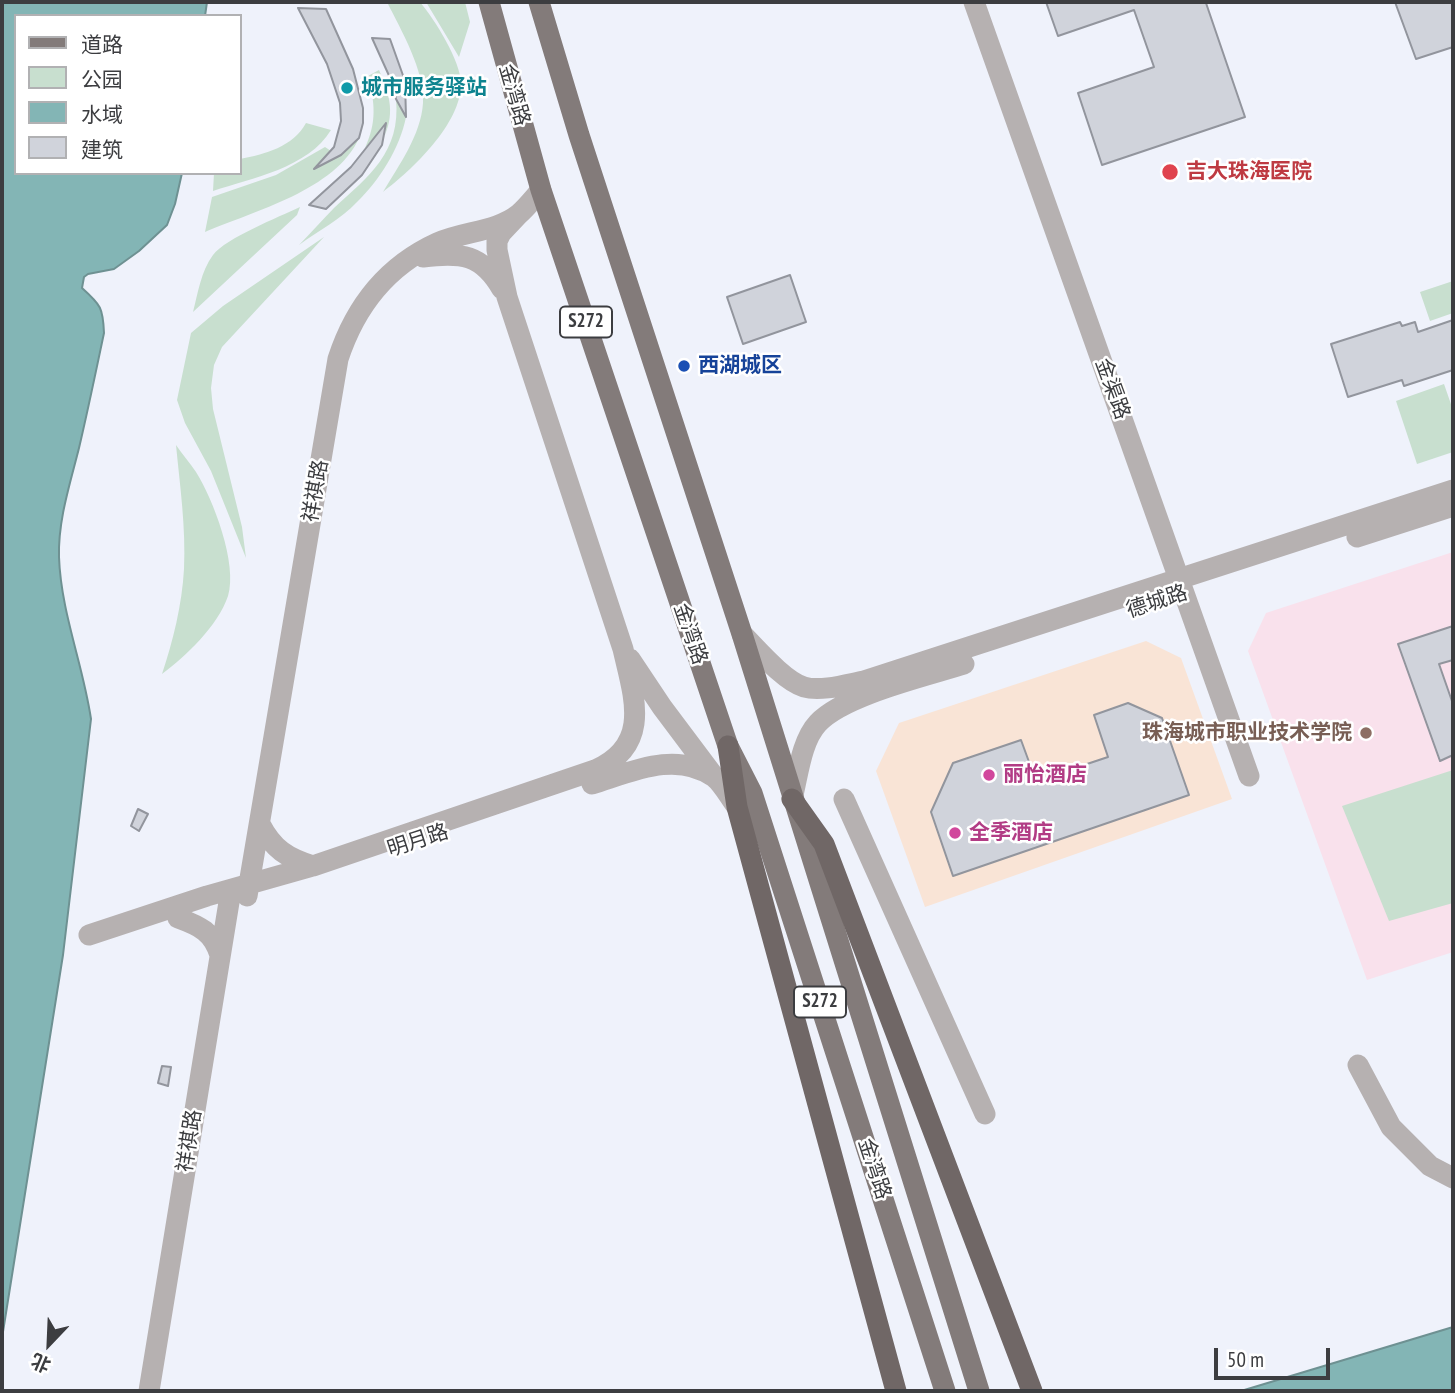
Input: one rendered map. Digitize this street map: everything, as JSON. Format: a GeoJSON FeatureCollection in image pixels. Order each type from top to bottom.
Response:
{"type":"FeatureCollection","features":[{"type":"Feature","properties":{"kind":"highway"},"geometry":{"type":"LineString","coordinates":[[727,746],[737,807],[896,1391]]}},
{"type":"Feature","properties":{"kind":"highway"},"geometry":{"type":"LineString","coordinates":[[792,799],[824,844],[1032,1391]]}},
{"type":"Feature","properties":{"kind":"main road","name":"金湾路"},"geometry":{"type":"LineString","coordinates":[[489,2],[541,190],[727,746],[752,793],[944,1391]]}},
{"type":"Feature","properties":{"kind":"main road","name":"金湾路"},"geometry":{"type":"LineString","coordinates":[[539,2],[579,135],[742,634],[979,1391]]}},
{"type":"Feature","properties":{"kind":"street","name":"金渠路"},"geometry":{"type":"LineString","coordinates":[[974,2],[1249,776]]}},
{"type":"Feature","properties":{"kind":"street","name":"祥祺路"},"geometry":{"type":"LineString","coordinates":[[149,1391],[220,955],[260,824],[338,359],[347,331],[365,302],[388,276],[411,258],[439,242],[492,227],[518,215],[541,190]]}},
{"type":"Feature","properties":{"kind":"street"},"geometry":{"type":"LineString","coordinates":[[518,215],[500,233],[497,241],[496,250],[507,297],[623,649],[662,707],[737,807]]}},
{"type":"Feature","properties":{"kind":"street"},"geometry":{"type":"LineString","coordinates":[[411,258],[450,253],[468,256],[484,265],[496,278],[507,297]]}},
{"type":"Feature","properties":{"kind":"street","name":"德城路"},"geometry":{"type":"LineString","coordinates":[[1182,587],[1453,490]]}},
{"type":"Feature","properties":{"kind":"street","name":"德城路"},"geometry":{"type":"LineString","coordinates":[[863,689],[1182,587],[1453,506]]}},
{"type":"Feature","properties":{"kind":"street"},"geometry":{"type":"LineString","coordinates":[[742,634],[777,670],[804,687],[863,689]]}},
{"type":"Feature","properties":{"kind":"street","name":"明月路"},"geometry":{"type":"LineString","coordinates":[[623,649],[636,720],[631,739],[621,755],[595,770],[313,866],[239,893],[178,918],[88,942],[239,893],[649,766],[681,764],[698,768],[716,778]]}},
{"type":"Feature","properties":{"kind":"street"},"geometry":{"type":"LineString","coordinates":[[792,799],[803,755],[817,723],[863,689]]}},
{"type":"Feature","properties":{"kind":"street"},"geometry":{"type":"LineString","coordinates":[[844,799],[985,1114]]}},
{"type":"Feature","properties":{"kind":"street"},"geometry":{"type":"LineString","coordinates":[[260,824],[278,851],[293,860],[313,866]]}},
{"type":"Feature","properties":{"kind":"street"},"geometry":{"type":"LineString","coordinates":[[178,918],[207,931],[216,941],[220,955]]}},
{"type":"Feature","properties":{"kind":"street"},"geometry":{"type":"LineString","coordinates":[[1358,1065],[1391,1127],[1430,1166],[1453,1178]]}},
{"type":"Feature","properties":{"kind":"shaded area","name":"珠海城市职业技术学院"},"geometry":{"type":"Polygon","coordinates":[[[1453,552],[1453,952],[1367,980],[1248,651],[1266,613],[1453,552]]]}},
{"type":"Feature","properties":{"kind":"shaded area"},"geometry":{"type":"Polygon","coordinates":[[[1146,641],[1181,658],[1232,799],[925,907],[876,771],[899,723],[1146,641]]]}},
{"type":"Feature","properties":{"kind":"green space"},"geometry":{"type":"Polygon","coordinates":[[[387,2],[420,2],[452,53],[461,84],[459,99],[444,130],[420,159],[383,192],[414,138],[423,103],[423,91],[416,64],[387,2]]]}},
{"type":"Feature","properties":{"kind":"green space"},"geometry":{"type":"Polygon","coordinates":[[[426,2],[465,2],[470,22],[459,57],[426,2]]]}},
{"type":"Feature","properties":{"kind":"green space"},"geometry":{"type":"Polygon","coordinates":[[[379,70],[388,94],[390,118],[385,135],[386,125],[365,148],[372,130],[374,112],[368,76],[379,70]]]}},
{"type":"Feature","properties":{"kind":"green space"},"geometry":{"type":"Polygon","coordinates":[[[396,99],[406,117],[394,152],[381,174],[351,208],[299,245],[380,161],[393,134],[396,99]]]}},
{"type":"Feature","properties":{"kind":"green space"},"geometry":{"type":"Polygon","coordinates":[[[306,123],[331,130],[321,143],[294,163],[213,191],[214,175],[242,175],[242,158],[286,144],[306,123]]]}},
{"type":"Feature","properties":{"kind":"green space"},"geometry":{"type":"Polygon","coordinates":[[[359,138],[348,156],[332,172],[313,185],[292,197],[205,232],[212,197],[276,175],[325,147],[331,151],[317,167],[341,155],[359,138]]]}},
{"type":"Feature","properties":{"kind":"green space"},"geometry":{"type":"Polygon","coordinates":[[[300,207],[297,215],[193,312],[200,282],[213,255],[220,248],[253,228],[300,207]]]}},
{"type":"Feature","properties":{"kind":"green space"},"geometry":{"type":"Polygon","coordinates":[[[324,237],[222,347],[214,365],[211,388],[213,409],[242,527],[246,558],[211,471],[185,423],[177,400],[191,333],[223,306],[324,237]]]}},
{"type":"Feature","properties":{"kind":"green space"},"geometry":{"type":"Polygon","coordinates":[[[1453,281],[1453,313],[1430,321],[1420,292],[1453,281]]]}},
{"type":"Feature","properties":{"kind":"green space"},"geometry":{"type":"Polygon","coordinates":[[[1444,384],[1453,410],[1453,452],[1417,464],[1396,401],[1444,384]]]}},
{"type":"Feature","properties":{"kind":"green space"},"geometry":{"type":"Polygon","coordinates":[[[176,445],[196,472],[210,498],[227,550],[230,583],[223,607],[209,629],[162,674],[176,623],[184,569],[176,445]]]}},
{"type":"Feature","properties":{"kind":"green space"},"geometry":{"type":"Polygon","coordinates":[[[1453,770],[1453,903],[1389,921],[1342,806],[1453,770]]]}},
{"type":"Feature","properties":{"kind":"water"},"geometry":{"type":"Polygon","coordinates":[[[2,2],[207,2],[205,14],[14,14],[14,175],[182,175],[167,225],[139,251],[114,269],[88,274],[84,277],[82,288],[100,308],[104,333],[65,502],[59,557],[64,598],[91,719],[63,955],[2,1338],[2,2]]]}},
{"type":"Feature","properties":{"kind":"water"},"geometry":{"type":"Polygon","coordinates":[[[1453,1327],[1453,1391],[1241,1391],[1453,1327]]]}},
{"type":"Feature","properties":{"kind":"building"},"geometry":{"type":"Polygon","coordinates":[[[1046,2],[1209,2],[1206,3],[1245,117],[1102,165],[1078,93],[1154,67],[1134,10],[1058,36],[1046,2]]]}},
{"type":"Feature","properties":{"kind":"building"},"geometry":{"type":"Polygon","coordinates":[[[1395,2],[1453,2],[1453,47],[1416,59],[1395,2]]]}},
{"type":"Feature","properties":{"kind":"building","name":"城市服务驿站"},"geometry":{"type":"Polygon","coordinates":[[[298,8],[326,9],[353,69],[363,108],[359,138],[341,155],[314,169],[334,147],[341,121],[340,103],[327,64],[298,8]]]}},
{"type":"Feature","properties":{"kind":"building"},"geometry":{"type":"Polygon","coordinates":[[[372,38],[390,39],[405,81],[406,117],[396,99],[391,80],[372,38]]]}},
{"type":"Feature","properties":{"kind":"building"},"geometry":{"type":"Polygon","coordinates":[[[386,123],[382,145],[362,175],[326,209],[309,205],[351,167],[386,123]]]}},
{"type":"Feature","properties":{"kind":"building"},"geometry":{"type":"Polygon","coordinates":[[[790,275],[806,322],[743,344],[727,297],[790,275]]]}},
{"type":"Feature","properties":{"kind":"building"},"geometry":{"type":"Polygon","coordinates":[[[1453,320],[1453,370],[1404,386],[1402,380],[1348,397],[1331,344],[1400,322],[1402,326],[1415,322],[1418,332],[1453,320]]]}},
{"type":"Feature","properties":{"kind":"building"},"geometry":{"type":"Polygon","coordinates":[[[1453,626],[1453,660],[1439,664],[1453,704],[1453,755],[1440,761],[1398,644],[1453,626]]]}},
{"type":"Feature","properties":{"kind":"building"},"geometry":{"type":"Polygon","coordinates":[[[1128,703],[1162,718],[1189,795],[953,876],[931,812],[953,763],[1021,740],[1036,781],[1108,757],[1094,715],[1128,703]]]}},
{"type":"Feature","properties":{"kind":"building"},"geometry":{"type":"Polygon","coordinates":[[[138,809],[148,814],[139,831],[131,826],[138,809]]]}},
{"type":"Feature","properties":{"kind":"building"},"geometry":{"type":"Polygon","coordinates":[[[162,1066],[171,1067],[168,1086],[158,1083],[162,1066]]]}},
{"type":"Feature","properties":{"kind":"place","name":"城市服务驿站"},"geometry":{"type":"Point","coordinates":[347,88]}},
{"type":"Feature","properties":{"kind":"place","name":"吉大珠海医院"},"geometry":{"type":"Point","coordinates":[1170,172]}},
{"type":"Feature","properties":{"kind":"place","name":"西湖城区"},"geometry":{"type":"Point","coordinates":[684,366]}},
{"type":"Feature","properties":{"kind":"place","name":"珠海城市职业技术学院"},"geometry":{"type":"Point","coordinates":[1366,733]}},
{"type":"Feature","properties":{"kind":"place","name":"丽怡酒店"},"geometry":{"type":"Point","coordinates":[989,775]}},
{"type":"Feature","properties":{"kind":"place","name":"全季酒店"},"geometry":{"type":"Point","coordinates":[955,833]}}]}
